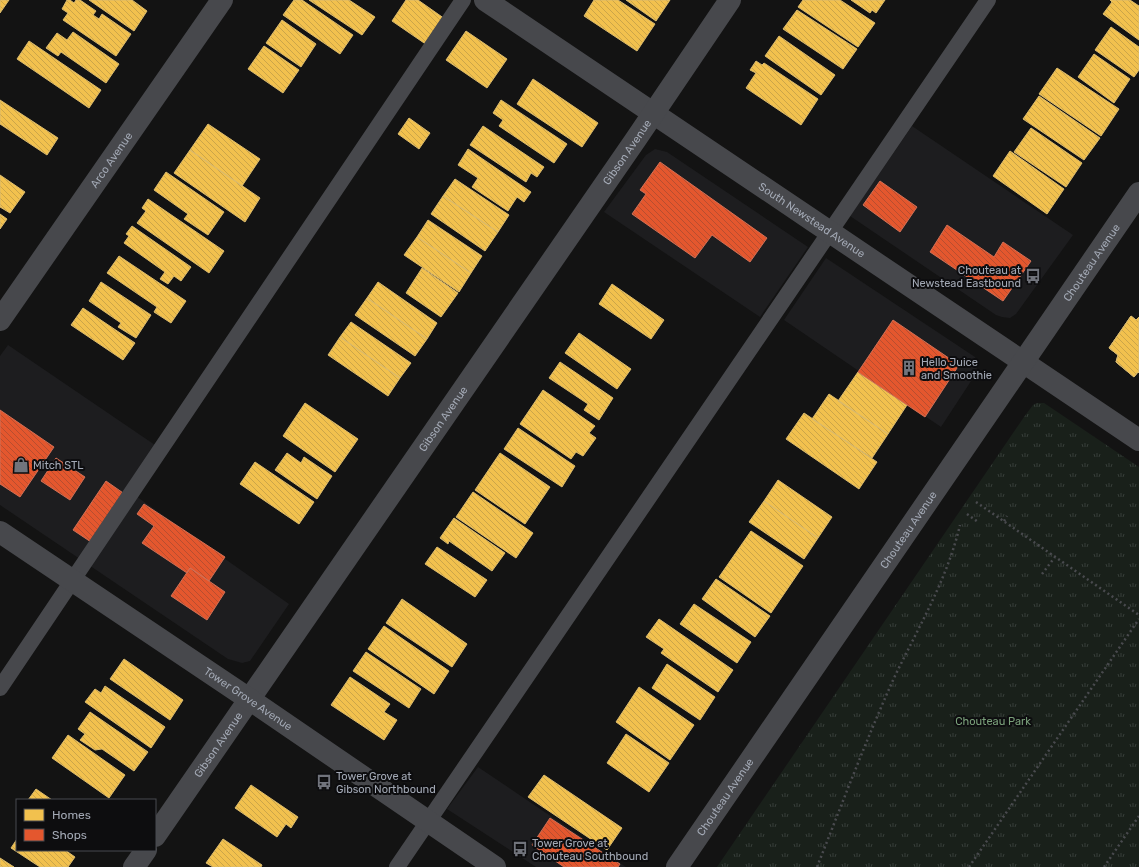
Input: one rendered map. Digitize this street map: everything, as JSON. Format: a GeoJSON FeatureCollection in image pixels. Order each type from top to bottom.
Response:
{"type":"FeatureCollection","features":[{"type":"Feature","properties":{"kind":"street","name":"Arco Avenue"},"geometry":{"type":"LineString","coordinates":[[0,320],[222,0]]}},
{"type":"Feature","properties":{"kind":"street","name":"South Newstead Avenue"},"geometry":{"type":"LineString","coordinates":[[485,0],[829,232],[1024,361],[1139,440]]}},
{"type":"Feature","properties":{"kind":"street","name":"Gibson Avenue"},"geometry":{"type":"LineString","coordinates":[[156,835],[730,0]]}},
{"type":"Feature","properties":{"kind":"street","name":"Chouteau Avenue"},"geometry":{"type":"LineString","coordinates":[[677,867],[1139,193]]}},
{"type":"Feature","properties":{"kind":"street","name":"Tower Grove Avenue"},"geometry":{"type":"LineString","coordinates":[[0,532],[249,699],[494,867]]}},
{"type":"Feature","properties":{"kind":"street"},"geometry":{"type":"LineString","coordinates":[[134,867],[145,851]]}},
{"type":"Feature","properties":{"kind":"lane"},"geometry":{"type":"LineString","coordinates":[[0,688],[463,0]]}},
{"type":"Feature","properties":{"kind":"lane"},"geometry":{"type":"LineString","coordinates":[[397,867],[988,0]]}},
{"type":"Feature","properties":{"kind":"path"},"geometry":{"type":"LineString","coordinates":[[976,502],[1139,616]]}},
{"type":"Feature","properties":{"kind":"path"},"geometry":{"type":"LineString","coordinates":[[968,514],[978,522]]}},
{"type":"Feature","properties":{"kind":"path"},"geometry":{"type":"LineString","coordinates":[[1004,521],[1007,516]]}},
{"type":"Feature","properties":{"kind":"path"},"geometry":{"type":"LineString","coordinates":[[817,867],[861,754],[894,678],[951,558],[960,525]]}},
{"type":"Feature","properties":{"kind":"path"},"geometry":{"type":"LineString","coordinates":[[1042,574],[1055,556]]}},
{"type":"Feature","properties":{"kind":"path"},"geometry":{"type":"LineString","coordinates":[[969,867],[1139,619]]}},
{"type":"Feature","properties":{"kind":"path"},"geometry":{"type":"LineString","coordinates":[[1104,867],[1139,816]]}},
{"type":"Feature","properties":{"kind":"shaded area"},"geometry":{"type":"Polygon","coordinates":[[[912,126],[1073,235],[1016,314],[1010,318],[996,315],[850,216],[912,126]]]}},
{"type":"Feature","properties":{"kind":"shaded area"},"geometry":{"type":"Polygon","coordinates":[[[655,149],[667,152],[808,247],[760,317],[604,212],[646,155],[655,149]]]}},
{"type":"Feature","properties":{"kind":"shaded area"},"geometry":{"type":"Polygon","coordinates":[[[826,258],[975,357],[978,364],[975,375],[941,427],[784,320],[826,258]]]}},
{"type":"Feature","properties":{"kind":"shaded area"},"geometry":{"type":"Polygon","coordinates":[[[8,345],[155,445],[126,489],[289,604],[250,661],[242,663],[228,659],[0,505],[0,356],[8,345]]]}},
{"type":"Feature","properties":{"kind":"shaded area"},"geometry":{"type":"Polygon","coordinates":[[[478,767],[626,867],[536,867],[447,809],[478,767]]]}},
{"type":"Feature","properties":{"kind":"green space","name":"Chouteau Park"},"geometry":{"type":"Polygon","coordinates":[[[1037,403],[1044,403],[1139,467],[1139,867],[717,867],[1024,417],[1033,405],[1037,403]]]}},
{"type":"Feature","properties":{"kind":"building: Homes"},"geometry":{"type":"Polygon","coordinates":[[[0,0],[9,0],[0,13],[0,0]]]}},
{"type":"Feature","properties":{"kind":"building: Homes"},"geometry":{"type":"Polygon","coordinates":[[[67,0],[74,3],[76,0],[80,0],[96,11],[93,15],[99,19],[102,14],[131,34],[116,56],[63,20],[68,13],[62,9],[67,0]]]}},
{"type":"Feature","properties":{"kind":"building: Homes"},"geometry":{"type":"Polygon","coordinates":[[[89,0],[132,0],[147,11],[134,31],[89,0]]]}},
{"type":"Feature","properties":{"kind":"building: Homes"},"geometry":{"type":"Polygon","coordinates":[[[294,0],[302,0],[353,35],[340,54],[283,15],[294,0]]]}},
{"type":"Feature","properties":{"kind":"building: Homes"},"geometry":{"type":"Polygon","coordinates":[[[309,0],[349,0],[375,17],[362,35],[309,0]]]}},
{"type":"Feature","properties":{"kind":"building: Homes"},"geometry":{"type":"Polygon","coordinates":[[[406,0],[418,0],[445,19],[427,45],[392,21],[406,0]]]}},
{"type":"Feature","properties":{"kind":"building: Homes"},"geometry":{"type":"Polygon","coordinates":[[[594,0],[618,0],[655,24],[637,51],[584,16],[594,0]]]}},
{"type":"Feature","properties":{"kind":"building: Homes"},"geometry":{"type":"Polygon","coordinates":[[[626,0],[670,0],[656,21],[626,0]]]}},
{"type":"Feature","properties":{"kind":"building: Homes"},"geometry":{"type":"Polygon","coordinates":[[[803,0],[840,0],[875,23],[858,47],[798,7],[803,0]]]}},
{"type":"Feature","properties":{"kind":"building: Homes"},"geometry":{"type":"Polygon","coordinates":[[[851,0],[885,0],[876,13],[872,10],[870,13],[851,0]]]}},
{"type":"Feature","properties":{"kind":"building: Homes"},"geometry":{"type":"Polygon","coordinates":[[[1110,0],[1130,0],[1139,6],[1139,40],[1103,14],[1112,2],[1110,0]]]}},
{"type":"Feature","properties":{"kind":"building: Homes"},"geometry":{"type":"Polygon","coordinates":[[[797,10],[857,49],[843,69],[783,29],[797,10]]]}},
{"type":"Feature","properties":{"kind":"building: Homes"},"geometry":{"type":"Polygon","coordinates":[[[282,20],[316,44],[301,67],[266,43],[282,20]]]}},
{"type":"Feature","properties":{"kind":"building: Homes"},"geometry":{"type":"Polygon","coordinates":[[[1111,27],[1139,47],[1139,70],[1134,77],[1095,50],[1111,27]]]}},
{"type":"Feature","properties":{"kind":"building: Homes"},"geometry":{"type":"Polygon","coordinates":[[[466,31],[507,59],[487,88],[446,60],[466,31]]]}},
{"type":"Feature","properties":{"kind":"building: Homes"},"geometry":{"type":"Polygon","coordinates":[[[73,32],[119,64],[106,83],[61,52],[58,56],[46,48],[57,33],[67,40],[73,32]]]}},
{"type":"Feature","properties":{"kind":"building: Homes"},"geometry":{"type":"Polygon","coordinates":[[[779,36],[835,75],[821,95],[765,56],[779,36]]]}},
{"type":"Feature","properties":{"kind":"building: Homes"},"geometry":{"type":"Polygon","coordinates":[[[29,41],[101,90],[89,108],[17,59],[29,41]]]}},
{"type":"Feature","properties":{"kind":"building: Homes"},"geometry":{"type":"Polygon","coordinates":[[[264,46],[299,70],[283,93],[248,69],[264,46]]]}},
{"type":"Feature","properties":{"kind":"building: Homes"},"geometry":{"type":"Polygon","coordinates":[[[1094,54],[1130,79],[1114,103],[1078,77],[1094,54]]]}},
{"type":"Feature","properties":{"kind":"building: Homes"},"geometry":{"type":"Polygon","coordinates":[[[756,61],[762,65],[764,63],[818,99],[801,125],[746,88],[756,73],[750,70],[756,61]]]}},
{"type":"Feature","properties":{"kind":"building: Homes"},"geometry":{"type":"Polygon","coordinates":[[[1057,68],[1119,109],[1101,136],[1039,94],[1057,68]]]}},
{"type":"Feature","properties":{"kind":"building: Homes"},"geometry":{"type":"Polygon","coordinates":[[[533,79],[598,123],[582,147],[517,104],[533,79]]]}},
{"type":"Feature","properties":{"kind":"building: Homes"},"geometry":{"type":"Polygon","coordinates":[[[1039,96],[1100,138],[1084,160],[1023,119],[1039,96]]]}},
{"type":"Feature","properties":{"kind":"building: Homes"},"geometry":{"type":"Polygon","coordinates":[[[0,100],[58,138],[47,155],[0,124],[0,100]]]}},
{"type":"Feature","properties":{"kind":"building: Homes"},"geometry":{"type":"Polygon","coordinates":[[[501,100],[567,144],[554,163],[499,126],[503,120],[493,113],[501,100]]]}},
{"type":"Feature","properties":{"kind":"building: Homes"},"geometry":{"type":"Polygon","coordinates":[[[409,118],[430,133],[419,149],[398,134],[409,118]]]}},
{"type":"Feature","properties":{"kind":"building: Homes"},"geometry":{"type":"Polygon","coordinates":[[[208,124],[260,159],[242,186],[190,150],[208,124]]]}},
{"type":"Feature","properties":{"kind":"building: Homes"},"geometry":{"type":"Polygon","coordinates":[[[483,126],[544,167],[537,177],[531,173],[526,182],[470,145],[483,126]]]}},
{"type":"Feature","properties":{"kind":"building: Homes"},"geometry":{"type":"Polygon","coordinates":[[[1031,128],[1082,163],[1066,187],[1014,152],[1031,128]]]}},
{"type":"Feature","properties":{"kind":"building: Homes"},"geometry":{"type":"Polygon","coordinates":[[[468,149],[531,192],[524,202],[517,197],[508,211],[472,187],[478,178],[458,165],[468,149]]]}},
{"type":"Feature","properties":{"kind":"building: Homes"},"geometry":{"type":"Polygon","coordinates":[[[190,150],[260,198],[245,222],[174,173],[190,150]]]}},
{"type":"Feature","properties":{"kind":"building: Homes"},"geometry":{"type":"Polygon","coordinates":[[[1010,151],[1064,189],[1047,214],[993,176],[1010,151]]]}},
{"type":"Feature","properties":{"kind":"building: Homes"},"geometry":{"type":"Polygon","coordinates":[[[166,172],[224,212],[208,235],[184,219],[188,214],[154,190],[166,172]]]}},
{"type":"Feature","properties":{"kind":"building: Homes"},"geometry":{"type":"Polygon","coordinates":[[[0,175],[25,192],[10,213],[0,207],[0,175]]]}},
{"type":"Feature","properties":{"kind":"building: Homes"},"geometry":{"type":"Polygon","coordinates":[[[455,179],[509,215],[498,232],[443,196],[455,179]]]}},
{"type":"Feature","properties":{"kind":"building: Homes"},"geometry":{"type":"Polygon","coordinates":[[[443,196],[498,232],[485,251],[431,214],[443,196]]]}},
{"type":"Feature","properties":{"kind":"building: Homes"},"geometry":{"type":"Polygon","coordinates":[[[148,199],[224,251],[209,273],[137,223],[146,211],[142,208],[148,199]]]}},
{"type":"Feature","properties":{"kind":"building: Homes"},"geometry":{"type":"Polygon","coordinates":[[[0,214],[7,219],[0,229],[0,214]]]}},
{"type":"Feature","properties":{"kind":"building: Homes"},"geometry":{"type":"Polygon","coordinates":[[[428,220],[482,256],[471,273],[417,237],[428,220]]]}},
{"type":"Feature","properties":{"kind":"building: Homes"},"geometry":{"type":"Polygon","coordinates":[[[132,226],[191,267],[181,281],[174,276],[168,284],[160,279],[165,272],[124,243],[129,236],[126,234],[132,226]]]}},
{"type":"Feature","properties":{"kind":"building: Homes"},"geometry":{"type":"Polygon","coordinates":[[[417,237],[471,273],[459,292],[404,255],[417,237]]]}},
{"type":"Feature","properties":{"kind":"building: Homes"},"geometry":{"type":"Polygon","coordinates":[[[119,256],[186,301],[171,323],[154,312],[157,307],[107,273],[119,256]]]}},
{"type":"Feature","properties":{"kind":"building: Homes"},"geometry":{"type":"Polygon","coordinates":[[[422,268],[458,293],[441,317],[406,293],[422,268]]]}},
{"type":"Feature","properties":{"kind":"building: Homes"},"geometry":{"type":"Polygon","coordinates":[[[101,282],[151,315],[136,338],[118,327],[121,323],[89,301],[101,282]]]}},
{"type":"Feature","properties":{"kind":"building: Homes"},"geometry":{"type":"Polygon","coordinates":[[[378,282],[437,323],[427,339],[367,298],[378,282]]]}},
{"type":"Feature","properties":{"kind":"building: Homes"},"geometry":{"type":"Polygon","coordinates":[[[612,284],[664,320],[651,339],[599,304],[612,284]]]}},
{"type":"Feature","properties":{"kind":"building: Homes"},"geometry":{"type":"Polygon","coordinates":[[[367,298],[427,339],[415,356],[355,315],[367,298]]]}},
{"type":"Feature","properties":{"kind":"building: Homes"},"geometry":{"type":"Polygon","coordinates":[[[83,308],[135,343],[123,360],[71,325],[83,308]]]}},
{"type":"Feature","properties":{"kind":"building: Homes"},"geometry":{"type":"Polygon","coordinates":[[[1131,316],[1136,320],[1139,317],[1139,373],[1138,372],[1134,377],[1116,362],[1118,355],[1109,348],[1131,316]]]}},
{"type":"Feature","properties":{"kind":"building: Homes"},"geometry":{"type":"Polygon","coordinates":[[[1131,316],[1136,320],[1139,317],[1139,373],[1138,372],[1134,377],[1116,362],[1118,355],[1109,348],[1131,316]]]}},
{"type":"Feature","properties":{"kind":"building: Homes"},"geometry":{"type":"Polygon","coordinates":[[[351,322],[411,363],[400,378],[340,337],[351,322]]]}},
{"type":"Feature","properties":{"kind":"building: Homes"},"geometry":{"type":"Polygon","coordinates":[[[579,333],[631,369],[617,389],[565,353],[579,333]]]}},
{"type":"Feature","properties":{"kind":"building: Homes"},"geometry":{"type":"Polygon","coordinates":[[[340,337],[400,378],[388,396],[328,355],[340,337]]]}},
{"type":"Feature","properties":{"kind":"building: Homes"},"geometry":{"type":"Polygon","coordinates":[[[560,362],[613,398],[599,420],[584,410],[588,404],[549,378],[560,362]]]}},
{"type":"Feature","properties":{"kind":"building: Homes"},"geometry":{"type":"Polygon","coordinates":[[[858,372],[907,405],[888,434],[838,401],[858,372]]]}},
{"type":"Feature","properties":{"kind":"building: Homes"},"geometry":{"type":"Polygon","coordinates":[[[543,390],[595,426],[589,433],[596,438],[583,456],[576,452],[571,459],[520,424],[543,390]]]}},
{"type":"Feature","properties":{"kind":"building: Homes"},"geometry":{"type":"Polygon","coordinates":[[[829,394],[888,434],[872,458],[812,419],[829,394]]]}},
{"type":"Feature","properties":{"kind":"building: Homes"},"geometry":{"type":"Polygon","coordinates":[[[305,403],[358,439],[335,472],[283,436],[305,403]]]}},
{"type":"Feature","properties":{"kind":"building: Homes"},"geometry":{"type":"Polygon","coordinates":[[[804,413],[877,462],[859,489],[786,439],[804,413]]]}},
{"type":"Feature","properties":{"kind":"building: Homes"},"geometry":{"type":"Polygon","coordinates":[[[518,428],[575,466],[562,487],[504,449],[518,428]]]}},
{"type":"Feature","properties":{"kind":"building: Homes"},"geometry":{"type":"Polygon","coordinates":[[[287,453],[301,463],[304,457],[332,476],[317,499],[275,470],[287,453]]]}},
{"type":"Feature","properties":{"kind":"building: Homes"},"geometry":{"type":"Polygon","coordinates":[[[500,453],[550,487],[525,524],[475,490],[500,453]]]}},
{"type":"Feature","properties":{"kind":"building: Homes"},"geometry":{"type":"Polygon","coordinates":[[[255,462],[314,502],[299,524],[240,484],[255,462]]]}},
{"type":"Feature","properties":{"kind":"building: Homes"},"geometry":{"type":"Polygon","coordinates":[[[778,480],[832,517],[818,538],[764,501],[778,480]]]}},
{"type":"Feature","properties":{"kind":"building: Homes"},"geometry":{"type":"Polygon","coordinates":[[[473,492],[533,533],[516,558],[456,517],[473,492]]]}},
{"type":"Feature","properties":{"kind":"building: Homes"},"geometry":{"type":"Polygon","coordinates":[[[764,501],[818,538],[804,559],[749,522],[764,501]]]}},
{"type":"Feature","properties":{"kind":"building: Homes"},"geometry":{"type":"Polygon","coordinates":[[[454,518],[505,553],[492,571],[449,541],[448,544],[440,538],[454,518]]]}},
{"type":"Feature","properties":{"kind":"building: Homes"},"geometry":{"type":"Polygon","coordinates":[[[751,531],[803,566],[771,613],[719,577],[751,531]]]}},
{"type":"Feature","properties":{"kind":"building: Homes"},"geometry":{"type":"Polygon","coordinates":[[[437,547],[487,580],[475,597],[425,564],[437,547]]]}},
{"type":"Feature","properties":{"kind":"building: Homes"},"geometry":{"type":"Polygon","coordinates":[[[716,579],[770,616],[755,637],[702,599],[716,579]]]}},
{"type":"Feature","properties":{"kind":"building: Homes"},"geometry":{"type":"Polygon","coordinates":[[[402,599],[467,644],[452,667],[386,623],[402,599]]]}},
{"type":"Feature","properties":{"kind":"building: Homes"},"geometry":{"type":"Polygon","coordinates":[[[694,604],[751,642],[737,663],[680,624],[694,604]]]}},
{"type":"Feature","properties":{"kind":"building: Homes"},"geometry":{"type":"Polygon","coordinates":[[[659,619],[733,670],[718,692],[661,653],[664,649],[646,637],[659,619]]]}},
{"type":"Feature","properties":{"kind":"building: Homes"},"geometry":{"type":"Polygon","coordinates":[[[384,626],[449,671],[434,694],[368,649],[384,626]]]}},
{"type":"Feature","properties":{"kind":"building: Homes"},"geometry":{"type":"Polygon","coordinates":[[[366,652],[421,689],[409,708],[353,671],[366,652]]]}},
{"type":"Feature","properties":{"kind":"building: Homes"},"geometry":{"type":"Polygon","coordinates":[[[124,659],[183,700],[170,720],[110,679],[124,659]]]}},
{"type":"Feature","properties":{"kind":"building: Homes"},"geometry":{"type":"Polygon","coordinates":[[[667,664],[715,697],[700,720],[652,688],[667,664]]]}},
{"type":"Feature","properties":{"kind":"building: Homes"},"geometry":{"type":"Polygon","coordinates":[[[350,677],[390,704],[384,712],[397,720],[384,740],[331,705],[350,677]]]}},
{"type":"Feature","properties":{"kind":"building: Homes"},"geometry":{"type":"Polygon","coordinates":[[[105,686],[165,727],[151,748],[85,702],[95,689],[101,693],[105,686]]]}},
{"type":"Feature","properties":{"kind":"building: Homes"},"geometry":{"type":"Polygon","coordinates":[[[639,687],[694,725],[670,760],[616,722],[639,687]]]}},
{"type":"Feature","properties":{"kind":"building: Homes"},"geometry":{"type":"Polygon","coordinates":[[[90,712],[148,752],[134,771],[102,749],[95,750],[80,740],[85,734],[78,729],[90,712]]]}},
{"type":"Feature","properties":{"kind":"building: Homes"},"geometry":{"type":"Polygon","coordinates":[[[626,734],[669,763],[649,792],[607,763],[626,734]]]}},
{"type":"Feature","properties":{"kind":"building: Homes"},"geometry":{"type":"Polygon","coordinates":[[[68,735],[125,775],[109,798],[52,758],[68,735]]]}},
{"type":"Feature","properties":{"kind":"building: Homes"},"geometry":{"type":"Polygon","coordinates":[[[544,775],[622,828],[607,850],[528,797],[544,775]]]}},
{"type":"Feature","properties":{"kind":"building: Homes"},"geometry":{"type":"Polygon","coordinates":[[[251,785],[298,817],[291,828],[286,824],[277,837],[235,808],[251,785]]]}},
{"type":"Feature","properties":{"kind":"building: Homes"},"geometry":{"type":"Polygon","coordinates":[[[36,789],[51,799],[29,799],[36,789]]]}},
{"type":"Feature","properties":{"kind":"building: Homes"},"geometry":{"type":"Polygon","coordinates":[[[223,839],[262,865],[261,867],[213,867],[206,863],[223,839]]]}},
{"type":"Feature","properties":{"kind":"building: Homes"},"geometry":{"type":"Polygon","coordinates":[[[16,840],[16,851],[66,851],[75,857],[68,867],[40,867],[11,848],[16,840]]]}},
{"type":"Feature","properties":{"kind":"building: Homes"},"geometry":{"type":"Polygon","coordinates":[[[0,858],[14,867],[0,867],[0,858]]]}},
{"type":"Feature","properties":{"kind":"building: Shops"},"geometry":{"type":"Polygon","coordinates":[[[660,162],[767,238],[750,262],[712,235],[695,258],[632,214],[646,194],[640,190],[660,162]]]}},
{"type":"Feature","properties":{"kind":"building: Shops"},"geometry":{"type":"Polygon","coordinates":[[[880,181],[917,207],[900,232],[863,205],[880,181]]]}},
{"type":"Feature","properties":{"kind":"building: Shops"},"geometry":{"type":"Polygon","coordinates":[[[947,225],[994,257],[1003,242],[1031,261],[1003,301],[930,252],[947,225]]]}},
{"type":"Feature","properties":{"kind":"building: Shops","name":"Hello Juice and Smoothie"},"geometry":{"type":"Polygon","coordinates":[[[893,320],[959,365],[925,417],[858,372],[893,320]]]}},
{"type":"Feature","properties":{"kind":"building: Shops","name":"Mitch STL"},"geometry":{"type":"Polygon","coordinates":[[[0,410],[54,447],[20,497],[0,484],[0,410]]]}},
{"type":"Feature","properties":{"kind":"building: Shops"},"geometry":{"type":"Polygon","coordinates":[[[56,458],[85,477],[70,500],[41,481],[56,458]]]}},
{"type":"Feature","properties":{"kind":"building: Shops"},"geometry":{"type":"Polygon","coordinates":[[[106,481],[126,495],[94,544],[73,530],[106,481]]]}},
{"type":"Feature","properties":{"kind":"building: Shops"},"geometry":{"type":"Polygon","coordinates":[[[144,504],[225,557],[209,581],[190,568],[187,573],[142,543],[154,526],[137,514],[144,504]]]}},
{"type":"Feature","properties":{"kind":"building: Shops"},"geometry":{"type":"Polygon","coordinates":[[[190,568],[225,592],[207,620],[171,596],[190,568]]]}},
{"type":"Feature","properties":{"kind":"building: Shops"},"geometry":{"type":"Polygon","coordinates":[[[550,818],[620,864],[618,867],[564,867],[532,845],[550,818]]]}},
{"type":"Feature","properties":{"kind":"place","name":"Chouteau at Newstead Eastbound"},"geometry":{"type":"Point","coordinates":[1033,276]}},
{"type":"Feature","properties":{"kind":"place","name":"Hello Juice and Smoothie"},"geometry":{"type":"Point","coordinates":[909,368]}},
{"type":"Feature","properties":{"kind":"place","name":"Mitch STL"},"geometry":{"type":"Point","coordinates":[21,465]}},
{"type":"Feature","properties":{"kind":"place","name":"Tower Grove at Gibson Northbound"},"geometry":{"type":"Point","coordinates":[324,782]}},
{"type":"Feature","properties":{"kind":"place","name":"Tower Grove at Chouteau Southbound"},"geometry":{"type":"Point","coordinates":[520,849]}}]}
